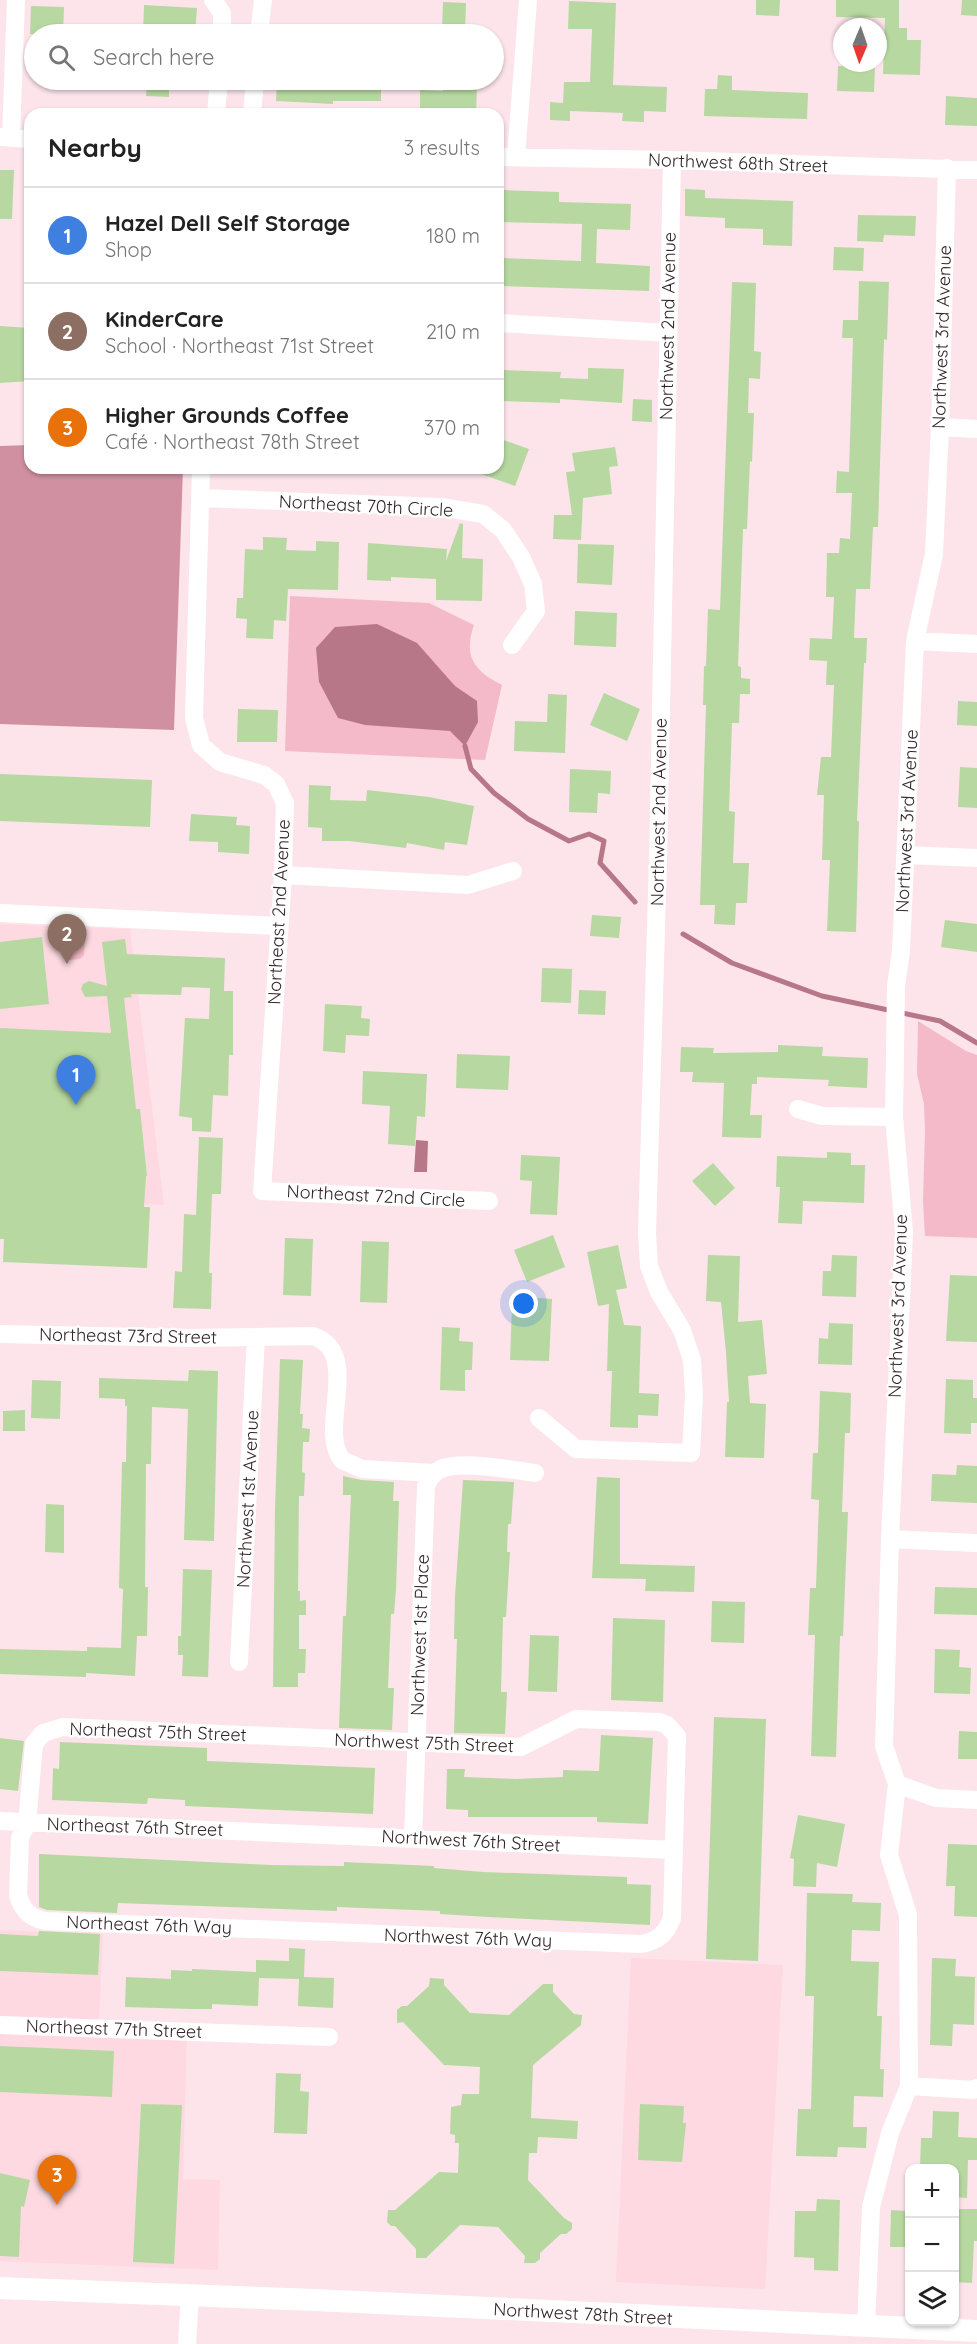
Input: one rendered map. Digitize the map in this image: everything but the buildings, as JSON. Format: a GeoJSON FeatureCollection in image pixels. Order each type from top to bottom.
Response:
{"type":"FeatureCollection","features":[{"type":"Feature","properties":{"kind":"main road","name":"Northwest 78th Street"},"geometry":{"type":"LineString","coordinates":[[0,2288],[315,2300],[977,2331]]}},
{"type":"Feature","properties":{"kind":"street"},"geometry":{"type":"LineString","coordinates":[[16,0],[5,138],[24,139]]}},
{"type":"Feature","properties":{"kind":"street"},"geometry":{"type":"LineString","coordinates":[[213,0],[222,13],[222,24]]}},
{"type":"Feature","properties":{"kind":"street"},"geometry":{"type":"LineString","coordinates":[[260,24],[263,0]]}},
{"type":"Feature","properties":{"kind":"street"},"geometry":{"type":"LineString","coordinates":[[507,157],[528,0]]}},
{"type":"Feature","properties":{"kind":"street"},"geometry":{"type":"LineString","coordinates":[[217,108],[218,90]]}},
{"type":"Feature","properties":{"kind":"street"},"geometry":{"type":"LineString","coordinates":[[253,108],[254,90]]}},
{"type":"Feature","properties":{"kind":"street","name":"Northwest 68th Street"},"geometry":{"type":"LineString","coordinates":[[507,157],[977,170]]}},
{"type":"Feature","properties":{"kind":"street","name":"Northwest 2nd Avenue"},"geometry":{"type":"LineString","coordinates":[[539,1418],[576,1449],[691,1453],[694,1395],[692,1360],[682,1329],[659,1292],[649,1266],[647,1233],[658,860],[672,160]]}},
{"type":"Feature","properties":{"kind":"street","name":"Northwest 3rd Avenue"},"geometry":{"type":"LineString","coordinates":[[866,2327],[871,2206],[890,2133],[909,2086],[908,1915],[889,1855],[897,1784],[884,1746],[890,1539],[904,1232],[894,1117],[896,986],[901,951],[915,641],[934,554],[947,168]]}},
{"type":"Feature","properties":{"kind":"street"},"geometry":{"type":"LineString","coordinates":[[504,323],[668,333]]}},
{"type":"Feature","properties":{"kind":"street"},"geometry":{"type":"LineString","coordinates":[[940,427],[977,429]]}},
{"type":"Feature","properties":{"kind":"street","name":"Northeast 2nd Avenue"},"geometry":{"type":"LineString","coordinates":[[201,474],[194,718],[201,745],[220,762],[264,775],[276,784],[285,803],[283,875],[262,1191]]}},
{"type":"Feature","properties":{"kind":"street","name":"Northeast 70th Circle"},"geometry":{"type":"LineString","coordinates":[[201,498],[441,507],[483,514],[503,530],[521,557],[533,584],[536,611],[512,645]]}},
{"type":"Feature","properties":{"kind":"street"},"geometry":{"type":"LineString","coordinates":[[915,641],[977,644]]}},
{"type":"Feature","properties":{"kind":"street"},"geometry":{"type":"LineString","coordinates":[[905,855],[977,858]]}},
{"type":"Feature","properties":{"kind":"street"},"geometry":{"type":"LineString","coordinates":[[283,875],[468,885],[513,871]]}},
{"type":"Feature","properties":{"kind":"street"},"geometry":{"type":"LineString","coordinates":[[0,913],[278,926]]}},
{"type":"Feature","properties":{"kind":"street"},"geometry":{"type":"LineString","coordinates":[[798,1109],[822,1116],[894,1117]]}},
{"type":"Feature","properties":{"kind":"street","name":"Northeast 72nd Circle"},"geometry":{"type":"LineString","coordinates":[[262,1191],[489,1201]]}},
{"type":"Feature","properties":{"kind":"street","name":"Northeast 73rd Street"},"geometry":{"type":"LineString","coordinates":[[0,1334],[188,1338],[313,1336],[325,1341],[335,1358],[337,1370],[335,1442],[342,1460],[362,1469],[435,1473],[444,1467],[453,1466],[536,1473]]}},
{"type":"Feature","properties":{"kind":"street","name":"Northwest 1st Avenue"},"geometry":{"type":"LineString","coordinates":[[239,1662],[256,1337]]}},
{"type":"Feature","properties":{"kind":"street","name":"Northwest 1st Place"},"geometry":{"type":"LineString","coordinates":[[413,1838],[424,1494],[428,1480],[435,1473]]}},
{"type":"Feature","properties":{"kind":"street"},"geometry":{"type":"LineString","coordinates":[[890,1539],[977,1543]]}},
{"type":"Feature","properties":{"kind":"street","name":"Northwest 75th Street"},"geometry":{"type":"LineString","coordinates":[[273,1737],[521,1747],[576,1719],[659,1722],[673,1730],[678,1744],[674,1850]]}},
{"type":"Feature","properties":{"kind":"street","name":"Northeast 75th Street"},"geometry":{"type":"LineString","coordinates":[[27,1823],[34,1744],[43,1733],[63,1728],[273,1737]]}},
{"type":"Feature","properties":{"kind":"street"},"geometry":{"type":"LineString","coordinates":[[897,1784],[936,1798],[977,1800]]}},
{"type":"Feature","properties":{"kind":"street","name":"Northeast 76th Street"},"geometry":{"type":"LineString","coordinates":[[0,1821],[269,1833]]}},
{"type":"Feature","properties":{"kind":"street","name":"Northeast 76th Way"},"geometry":{"type":"LineString","coordinates":[[27,1823],[20,1838],[18,1895],[21,1904],[33,1918],[45,1921],[273,1930]]}},
{"type":"Feature","properties":{"kind":"street","name":"Northwest 76th Street"},"geometry":{"type":"LineString","coordinates":[[269,1833],[674,1850]]}},
{"type":"Feature","properties":{"kind":"street","name":"Northwest 76th Way"},"geometry":{"type":"LineString","coordinates":[[273,1930],[641,1944],[652,1942],[669,1928],[672,1918],[674,1850]]}},
{"type":"Feature","properties":{"kind":"street","name":"Northeast 77th Street"},"geometry":{"type":"LineString","coordinates":[[0,2025],[329,2037]]}},
{"type":"Feature","properties":{"kind":"street"},"geometry":{"type":"LineString","coordinates":[[909,2086],[974,2090],[977,2088]]}},
{"type":"Feature","properties":{"kind":"street"},"geometry":{"type":"LineString","coordinates":[[187,2344],[190,2296]]}},
{"type":"Feature","properties":{"kind":"shaded area"},"geometry":{"type":"Polygon","coordinates":[[[24,445],[24,474],[183,474],[174,730],[0,724],[0,446],[24,445]]]}},
{"type":"Feature","properties":{"kind":"shaded area"},"geometry":{"type":"Polygon","coordinates":[[[290,596],[429,603],[474,625],[470,645],[473,661],[484,674],[502,685],[485,760],[285,751],[290,596]]]}},
{"type":"Feature","properties":{"kind":"shaded area"},"geometry":{"type":"Polygon","coordinates":[[[377,624],[417,643],[455,686],[477,701],[478,722],[465,746],[450,731],[365,725],[338,718],[319,682],[316,648],[335,627],[377,624]]]}},
{"type":"Feature","properties":{"kind":"shaded area"},"geometry":{"type":"Polygon","coordinates":[[[0,924],[130,929],[164,1205],[0,1198],[0,924]]]}},
{"type":"Feature","properties":{"kind":"shaded area"},"geometry":{"type":"Polygon","coordinates":[[[69,935],[78,935],[85,941],[84,955],[80,959],[70,960],[61,952],[61,945],[69,935]]]}},
{"type":"Feature","properties":{"kind":"shaded area"},"geometry":{"type":"Polygon","coordinates":[[[918,1021],[966,1051],[977,1055],[977,1238],[925,1236],[923,1201],[925,1132],[924,1104],[917,1074],[918,1021]]]}},
{"type":"Feature","properties":{"kind":"shaded area"},"geometry":{"type":"Polygon","coordinates":[[[416,1140],[428,1141],[427,1172],[414,1172],[416,1140]]]}},
{"type":"Feature","properties":{"kind":"shaded area"},"geometry":{"type":"Polygon","coordinates":[[[0,1930],[103,1934],[99,2022],[187,2027],[183,2179],[220,2180],[218,2270],[0,2261],[0,1930]]]}},
{"type":"Feature","properties":{"kind":"shaded area"},"geometry":{"type":"Polygon","coordinates":[[[631,1958],[783,1965],[765,2289],[616,2282],[631,1958]]]}},
{"type":"Feature","properties":{"kind":"waterway"},"geometry":{"type":"LineString","coordinates":[[465,746],[471,769],[494,793],[528,819],[569,841],[589,834],[604,841],[600,863],[635,902]]}},
{"type":"Feature","properties":{"kind":"waterway"},"geometry":{"type":"LineString","coordinates":[[683,934],[732,963],[822,996],[940,1021],[977,1043]]}},
{"type":"Feature","properties":{"kind":"place","name":"KinderCare"},"geometry":{"type":"Point","coordinates":[67,964]}},
{"type":"Feature","properties":{"kind":"place","name":"Hazel Dell Self Storage"},"geometry":{"type":"Point","coordinates":[76,1105]}},
{"type":"Feature","properties":{"kind":"place","name":"Higher Grounds Coffee"},"geometry":{"type":"Point","coordinates":[57,2205]}}]}
